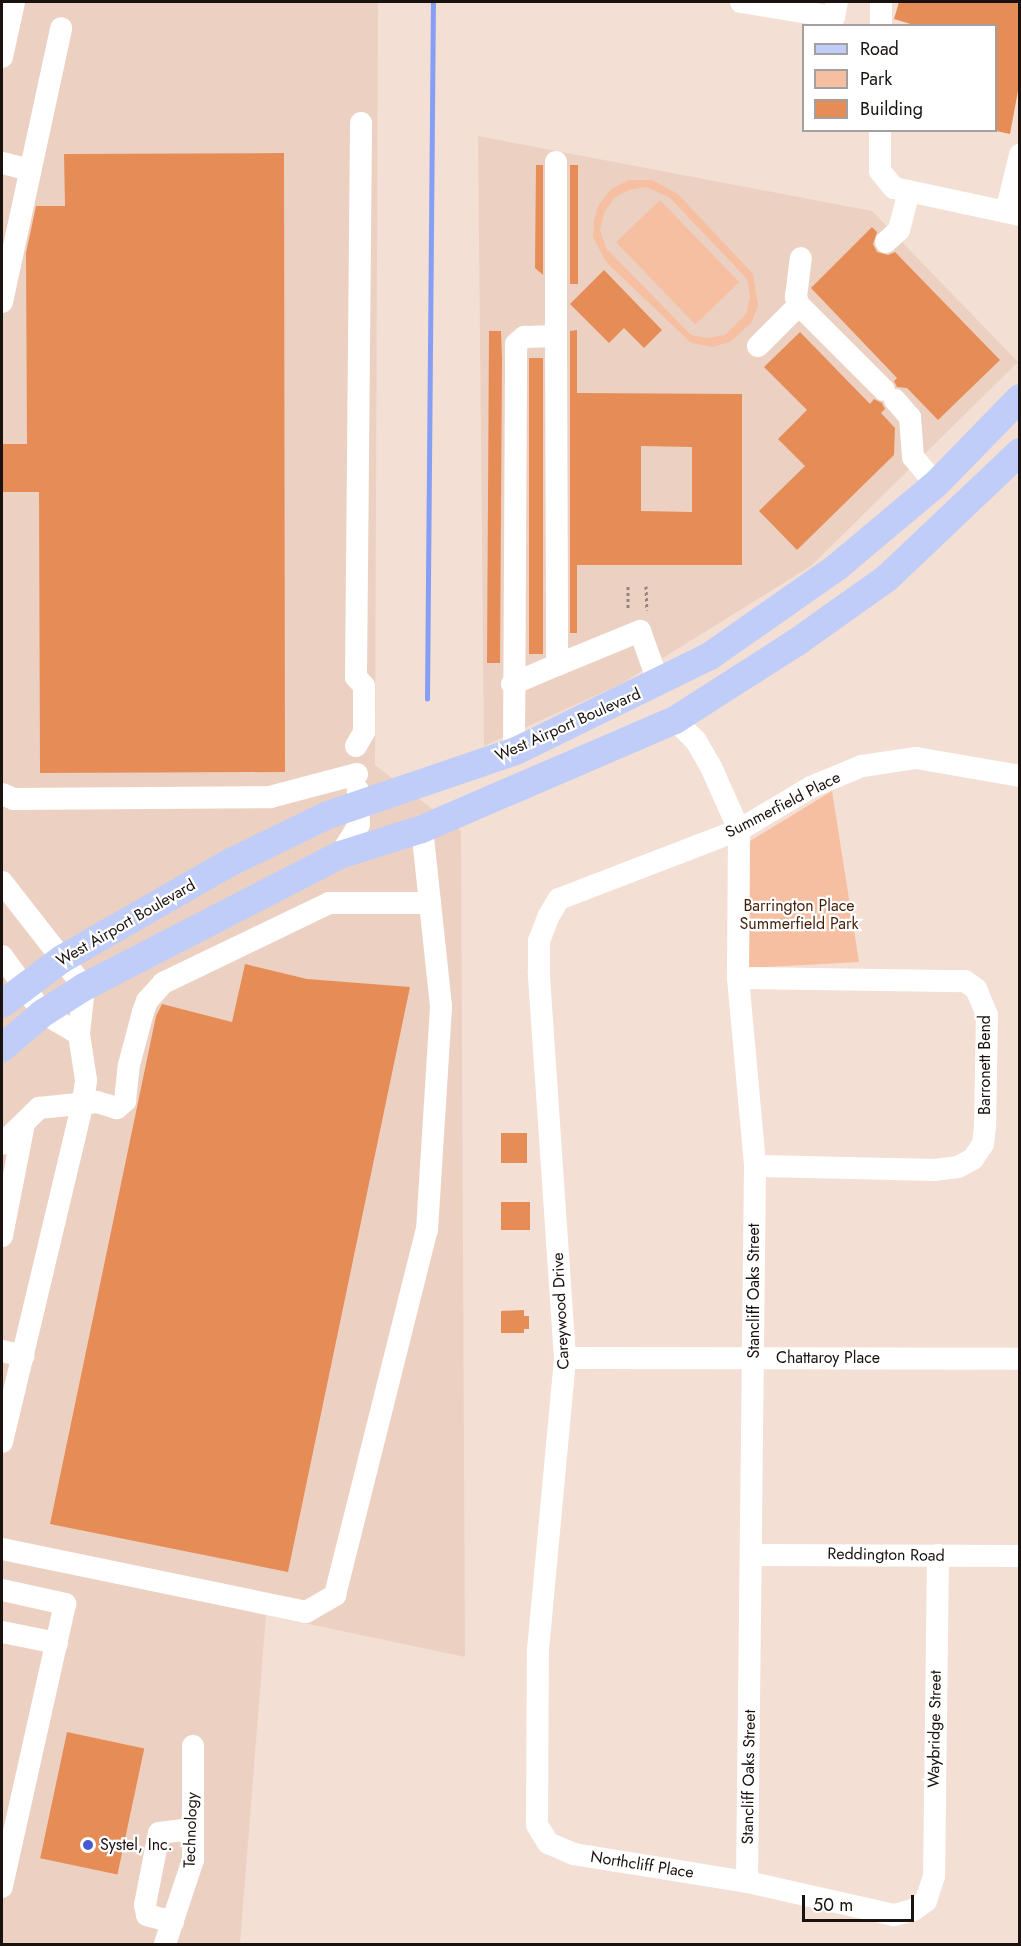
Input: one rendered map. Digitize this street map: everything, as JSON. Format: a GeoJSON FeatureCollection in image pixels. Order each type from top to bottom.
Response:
{"type":"FeatureCollection","features":[{"type":"Feature","properties":{"kind":"main road","name":"West Airport Boulevard"},"geometry":{"type":"LineString","coordinates":[[12,995],[62,959],[231,862],[359,805],[514,752],[659,684],[759,625],[837,567],[936,484],[1020,398]]}},
{"type":"Feature","properties":{"kind":"main road"},"geometry":{"type":"LineString","coordinates":[[2,1048],[43,1013],[84,987],[340,855],[422,829],[675,720],[797,642],[887,578],[1020,452]]}},
{"type":"Feature","properties":{"kind":"main road"},"geometry":{"type":"LineString","coordinates":[[936,484],[960,510]]}},
{"type":"Feature","properties":{"kind":"main road"},"geometry":{"type":"LineString","coordinates":[[659,684],[675,720]]}},
{"type":"Feature","properties":{"kind":"main road"},"geometry":{"type":"LineString","coordinates":[[514,752],[527,785]]}},
{"type":"Feature","properties":{"kind":"street"},"geometry":{"type":"LineString","coordinates":[[2,57],[14,2]]}},
{"type":"Feature","properties":{"kind":"street"},"geometry":{"type":"LineString","coordinates":[[741,2],[837,15]]}},
{"type":"Feature","properties":{"kind":"street"},"geometry":{"type":"LineString","coordinates":[[881,2],[881,24]]}},
{"type":"Feature","properties":{"kind":"street"},"geometry":{"type":"LineString","coordinates":[[2,302],[60,28]]}},
{"type":"Feature","properties":{"kind":"street"},"geometry":{"type":"LineString","coordinates":[[340,855],[358,824],[356,746],[364,732],[364,686],[357,677],[362,123]]}},
{"type":"Feature","properties":{"kind":"street"},"geometry":{"type":"LineString","coordinates":[[880,132],[880,171],[894,188],[1013,213],[1020,155]]}},
{"type":"Feature","properties":{"kind":"street"},"geometry":{"type":"LineString","coordinates":[[556,162],[557,665]]}},
{"type":"Feature","properties":{"kind":"street"},"geometry":{"type":"LineString","coordinates":[[2,163],[30,170]]}},
{"type":"Feature","properties":{"kind":"street"},"geometry":{"type":"LineString","coordinates":[[886,242],[899,230],[909,191]]}},
{"type":"Feature","properties":{"kind":"street"},"geometry":{"type":"LineString","coordinates":[[801,258],[796,297],[811,307],[910,417],[913,457],[936,484]]}},
{"type":"Feature","properties":{"kind":"street"},"geometry":{"type":"LineString","coordinates":[[758,346],[811,307]]}},
{"type":"Feature","properties":{"kind":"street"},"geometry":{"type":"LineString","coordinates":[[514,752],[512,684],[516,344],[524,337],[556,336]]}},
{"type":"Feature","properties":{"kind":"street"},"geometry":{"type":"LineString","coordinates":[[512,684],[557,665],[639,615],[659,684]]}},
{"type":"Feature","properties":{"kind":"street","name":"Stancliff Oaks Street"},"geometry":{"type":"LineString","coordinates":[[675,720],[696,741],[711,766],[739,830],[738,978],[755,1166],[753,1555],[747,1882]]}},
{"type":"Feature","properties":{"kind":"street","name":"Summerfield Place"},"geometry":{"type":"LineString","coordinates":[[539,972],[539,941],[560,899],[739,830],[811,787],[862,766],[916,758],[1020,776]]}},
{"type":"Feature","properties":{"kind":"street"},"geometry":{"type":"LineString","coordinates":[[2,794],[14,799],[270,797],[357,774]]}},
{"type":"Feature","properties":{"kind":"street"},"geometry":{"type":"LineString","coordinates":[[2,1549],[306,1612],[335,1595],[427,1230],[441,1006],[422,829]]}},
{"type":"Feature","properties":{"kind":"street"},"geometry":{"type":"LineString","coordinates":[[2,882],[84,987],[79,1034],[86,1080],[83,1102],[12,1354],[2,1442]]}},
{"type":"Feature","properties":{"kind":"street"},"geometry":{"type":"LineString","coordinates":[[2,1143],[39,1108],[83,1102],[117,1108],[125,1101],[129,1065],[143,1012],[147,1001],[163,983],[329,903],[430,903]]}},
{"type":"Feature","properties":{"kind":"street"},"geometry":{"type":"LineString","coordinates":[[2,956],[12,995],[79,1034]]}},
{"type":"Feature","properties":{"kind":"street","name":"Careywood Drive"},"geometry":{"type":"LineString","coordinates":[[538,1650],[566,1358],[539,972]]}},
{"type":"Feature","properties":{"kind":"street","name":"Barronett Bend"},"geometry":{"type":"LineString","coordinates":[[738,978],[965,981],[976,989],[987,1015],[985,1126],[983,1144],[973,1159],[958,1167],[935,1170],[755,1166]]}},
{"type":"Feature","properties":{"kind":"street"},"geometry":{"type":"LineString","coordinates":[[2,1236],[24,1124]]}},
{"type":"Feature","properties":{"kind":"street","name":"Chattaroy Place"},"geometry":{"type":"LineString","coordinates":[[566,1358],[1020,1359]]}},
{"type":"Feature","properties":{"kind":"street","name":"Reddington Road"},"geometry":{"type":"LineString","coordinates":[[753,1555],[1020,1556]]}},
{"type":"Feature","properties":{"kind":"street","name":"Waybridge Street"},"geometry":{"type":"LineString","coordinates":[[926,1901],[933,1876],[938,1555]]}},
{"type":"Feature","properties":{"kind":"street"},"geometry":{"type":"LineString","coordinates":[[2,1590],[65,1604],[7,1838],[2,1885]]}},
{"type":"Feature","properties":{"kind":"street"},"geometry":{"type":"LineString","coordinates":[[2,1632],[57,1643]]}},
{"type":"Feature","properties":{"kind":"street","name":"Northcliff Place"},"geometry":{"type":"LineString","coordinates":[[538,1650],[537,1825],[548,1843],[574,1854],[747,1882],[894,1915],[913,1911],[926,1901]]}},
{"type":"Feature","properties":{"kind":"street","name":"Technology"},"geometry":{"type":"LineString","coordinates":[[165,1944],[190,1875],[193,1746]]}},
{"type":"Feature","properties":{"kind":"street"},"geometry":{"type":"LineString","coordinates":[[173,1922],[147,1915],[145,1905],[159,1833],[192,1829]]}},
{"type":"Feature","properties":{"kind":"path"},"geometry":{"type":"LineString","coordinates":[[628,586],[639,615]]}},
{"type":"Feature","properties":{"kind":"path"},"geometry":{"type":"LineString","coordinates":[[639,615],[646,586]]}},
{"type":"Feature","properties":{"kind":"shaded area"},"geometry":{"type":"Polygon","coordinates":[[[2,2],[378,2],[375,765],[461,831],[465,1657],[266,1615],[240,1944],[2,1944],[2,2]]]}},
{"type":"Feature","properties":{"kind":"shaded area"},"geometry":{"type":"Polygon","coordinates":[[[478,136],[872,211],[1018,362],[811,566],[621,684],[484,746],[478,136]]]}},
{"type":"Feature","properties":{"kind":"green space"},"geometry":{"type":"Polygon","coordinates":[[[629,180],[652,180],[678,194],[753,274],[758,306],[751,323],[730,342],[712,347],[691,343],[606,262],[593,237],[594,221],[598,206],[611,189],[629,180]],[[646,187],[629,190],[614,198],[604,213],[600,230],[606,248],[691,335],[707,338],[725,335],[746,314],[750,297],[747,279],[669,197],[646,187]]]}},
{"type":"Feature","properties":{"kind":"green space"},"geometry":{"type":"Polygon","coordinates":[[[660,200],[739,282],[695,324],[616,242],[660,200]]]}},
{"type":"Feature","properties":{"kind":"green space","name":"Barrington Place Summerfield Park"},"geometry":{"type":"Polygon","coordinates":[[[832,791],[859,962],[749,968],[750,841],[832,791]]]}},
{"type":"Feature","properties":{"kind":"building"},"geometry":{"type":"Polygon","coordinates":[[[899,2],[1020,2],[1020,80],[1010,134],[997,131],[997,24],[910,24],[894,19],[899,2]]]}},
{"type":"Feature","properties":{"kind":"building"},"geometry":{"type":"Polygon","coordinates":[[[284,153],[285,772],[40,773],[39,492],[2,492],[2,444],[27,444],[26,253],[36,206],[65,206],[64,154],[284,153]]]}},
{"type":"Feature","properties":{"kind":"building"},"geometry":{"type":"Polygon","coordinates":[[[536,165],[543,165],[543,275],[535,268],[536,165]]]}},
{"type":"Feature","properties":{"kind":"building"},"geometry":{"type":"Polygon","coordinates":[[[570,165],[578,165],[578,284],[570,284],[570,165]]]}},
{"type":"Feature","properties":{"kind":"building"},"geometry":{"type":"Polygon","coordinates":[[[872,227],[877,232],[873,244],[877,252],[888,255],[895,252],[1000,360],[938,420],[907,388],[897,387],[894,381],[897,378],[811,288],[872,227]]]}},
{"type":"Feature","properties":{"kind":"building"},"geometry":{"type":"Polygon","coordinates":[[[604,270],[662,330],[644,348],[624,328],[609,343],[570,304],[604,270]]]}},
{"type":"Feature","properties":{"kind":"building"},"geometry":{"type":"Polygon","coordinates":[[[577,330],[577,393],[742,394],[742,565],[577,565],[577,633],[570,633],[570,331],[577,330]],[[641,446],[641,511],[692,512],[692,447],[641,446]]]}},
{"type":"Feature","properties":{"kind":"building"},"geometry":{"type":"Polygon","coordinates":[[[489,331],[501,331],[502,358],[500,663],[487,663],[489,331]]]}},
{"type":"Feature","properties":{"kind":"building"},"geometry":{"type":"Polygon","coordinates":[[[800,332],[870,404],[874,399],[882,403],[885,409],[881,413],[895,428],[894,455],[797,550],[759,511],[805,466],[778,439],[807,410],[764,367],[800,332]]]}},
{"type":"Feature","properties":{"kind":"building"},"geometry":{"type":"Polygon","coordinates":[[[529,358],[543,358],[543,654],[529,654],[529,358]]]}},
{"type":"Feature","properties":{"kind":"building"},"geometry":{"type":"Polygon","coordinates":[[[245,964],[307,979],[410,987],[288,1572],[50,1524],[156,1016],[162,1004],[232,1022],[245,964]]]}},
{"type":"Feature","properties":{"kind":"building"},"geometry":{"type":"Polygon","coordinates":[[[501,1133],[527,1133],[527,1163],[501,1163],[501,1133]]]}},
{"type":"Feature","properties":{"kind":"building"},"geometry":{"type":"Polygon","coordinates":[[[501,1202],[530,1202],[530,1230],[501,1230],[501,1202]]]}},
{"type":"Feature","properties":{"kind":"building"},"geometry":{"type":"Polygon","coordinates":[[[524,1310],[524,1316],[529,1316],[529,1329],[524,1329],[524,1333],[501,1333],[501,1311],[524,1310]]]}},
{"type":"Feature","properties":{"kind":"building"},"geometry":{"type":"Polygon","coordinates":[[[67,1732],[144,1748],[117,1875],[40,1858],[67,1732]]]}},
{"type":"Feature","properties":{"kind":"waterway"},"geometry":{"type":"LineString","coordinates":[[427,699],[433,2]]}},
{"type":"Feature","properties":{"kind":"place","name":"Systel, Inc."},"geometry":{"type":"Point","coordinates":[88,1845]}}]}
